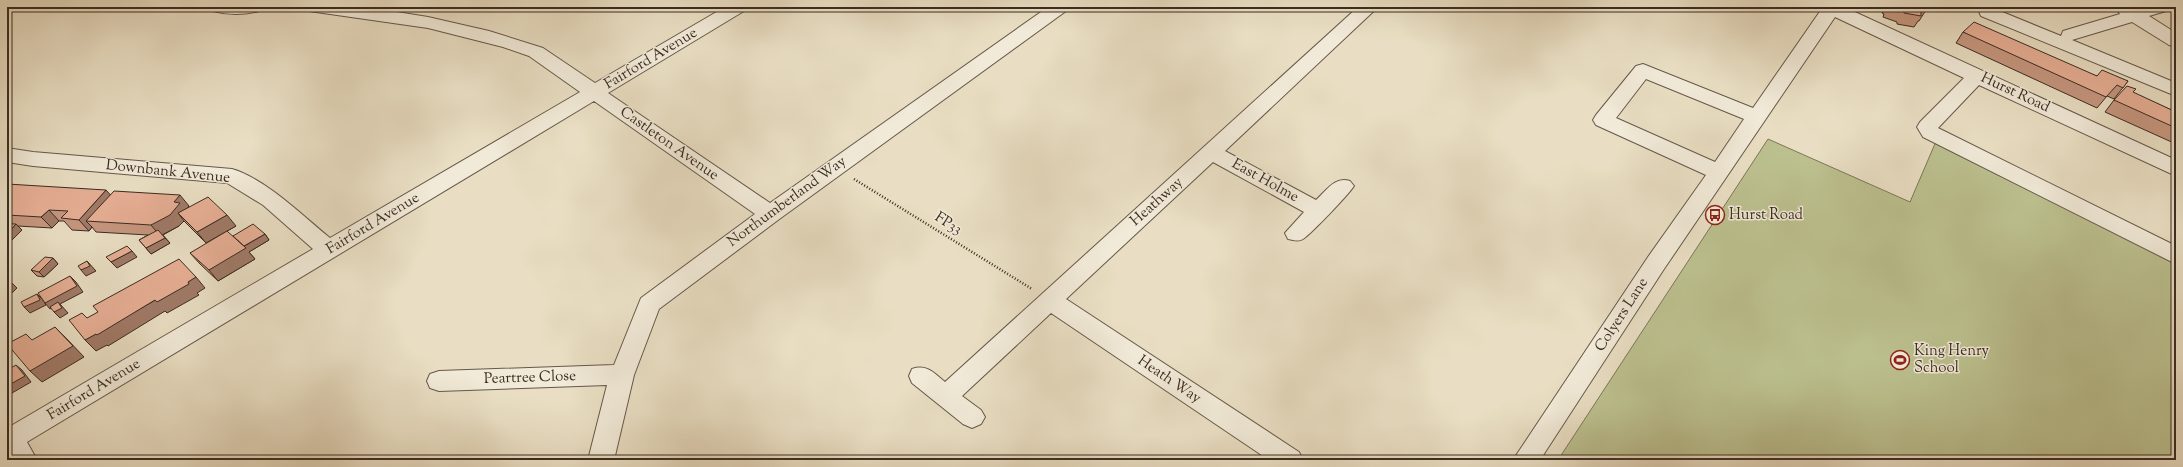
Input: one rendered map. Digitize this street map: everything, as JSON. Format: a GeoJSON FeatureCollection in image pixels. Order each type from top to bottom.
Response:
{"type":"FeatureCollection","features":[{"type":"Feature","properties":{"kind":"street"},"geometry":{"type":"LineString","coordinates":[[219,7],[244,9],[253,7]]}},
{"type":"Feature","properties":{"kind":"street","name":"Castleton Avenue"},"geometry":{"type":"LineString","coordinates":[[316,7],[420,21],[494,37],[536,52],[596,92],[770,214]]}},
{"type":"Feature","properties":{"kind":"street","name":"Fairford Avenue"},"geometry":{"type":"LineString","coordinates":[[9,439],[738,7]]}},
{"type":"Feature","properties":{"kind":"street","name":"Northumberland Way"},"geometry":{"type":"LineString","coordinates":[[601,460],[622,375],[649,304],[770,214],[1060,7]]}},
{"type":"Feature","properties":{"kind":"street","name":"Heathway"},"geometry":{"type":"LineString","coordinates":[[945,397],[1369,7]]}},
{"type":"Feature","properties":{"kind":"street"},"geometry":{"type":"LineString","coordinates":[[1986,7],[1987,12],[2176,90]]}},
{"type":"Feature","properties":{"kind":"street"},"geometry":{"type":"LineString","coordinates":[[2070,35],[2133,10],[2160,7]]}},
{"type":"Feature","properties":{"kind":"street","name":"Hurst Road"},"geometry":{"type":"LineString","coordinates":[[1832,8],[1978,75],[2176,169]]}},
{"type":"Feature","properties":{"kind":"street","name":"Colyers Lane"},"geometry":{"type":"LineString","coordinates":[[1526,460],[1719,172],[1832,8]]}},
{"type":"Feature","properties":{"kind":"street"},"geometry":{"type":"LineString","coordinates":[[2133,10],[2176,41]]}},
{"type":"Feature","properties":{"kind":"street"},"geometry":{"type":"LineString","coordinates":[[1719,172],[1603,120],[1643,70],[1757,117]]}},
{"type":"Feature","properties":{"kind":"street"},"geometry":{"type":"LineString","coordinates":[[1978,75],[1928,127],[1930,132],[2176,256]]}},
{"type":"Feature","properties":{"kind":"street","name":"East Holme"},"geometry":{"type":"LineString","coordinates":[[1211,152],[1319,211]]}},
{"type":"Feature","properties":{"kind":"street","name":"Downbank Avenue"},"geometry":{"type":"LineString","coordinates":[[7,155],[33,159],[232,176],[271,200],[329,250]]}},
{"type":"Feature","properties":{"kind":"street","name":"East Holme"},"geometry":{"type":"LineString","coordinates":[[1296,233],[1343,186]]}},
{"type":"Feature","properties":{"kind":"street","name":"Heath Way"},"geometry":{"type":"LineString","coordinates":[[1049,300],[1290,460]]}},
{"type":"Feature","properties":{"kind":"street","name":"Peartree Close"},"geometry":{"type":"LineString","coordinates":[[439,382],[622,375]]}},
{"type":"Feature","properties":{"kind":"street"},"geometry":{"type":"LineString","coordinates":[[921,376],[945,397],[972,417]]}},
{"type":"Feature","properties":{"kind":"street"},"geometry":{"type":"LineString","coordinates":[[9,439],[24,460]]}},
{"type":"Feature","properties":{"kind":"path","name":"FP33"},"geometry":{"type":"LineString","coordinates":[[836,167],[1049,300]]}},
{"type":"Feature","properties":{"kind":"green space","name":"King Henry School"},"geometry":{"type":"Polygon","coordinates":[[[1768,139],[1910,202],[1937,139],[2176,259],[2176,460],[1558,460],[1768,139]]]}},
{"type":"Feature","properties":{"kind":"building"},"geometry":{"type":"Polygon","coordinates":[[[1892,7],[1927,7],[1926,10],[1921,9],[1921,16],[1904,13],[1904,11],[1892,7]]]}},
{"type":"Feature","properties":{"kind":"building"},"geometry":{"type":"Polygon","coordinates":[[[1974,22],[2097,76],[2102,70],[2128,81],[2123,88],[2117,85],[2106,97],[1963,32],[1974,22]]]}},
{"type":"Feature","properties":{"kind":"building"},"geometry":{"type":"Polygon","coordinates":[[[2127,86],[2136,89],[2133,92],[2176,112],[2176,128],[2114,100],[2127,86]]]}},
{"type":"Feature","properties":{"kind":"building"},"geometry":{"type":"Polygon","coordinates":[[[7,184],[106,190],[79,220],[61,218],[68,211],[49,210],[41,217],[7,215],[7,212],[11,208],[7,207],[7,184]]]}},
{"type":"Feature","properties":{"kind":"building"},"geometry":{"type":"Polygon","coordinates":[[[114,191],[180,195],[174,202],[180,203],[170,215],[151,225],[86,221],[114,191]]]}},
{"type":"Feature","properties":{"kind":"building"},"geometry":{"type":"Polygon","coordinates":[[[208,197],[227,215],[197,232],[178,213],[208,197]]]}},
{"type":"Feature","properties":{"kind":"building"},"geometry":{"type":"Polygon","coordinates":[[[9,224],[16,224],[7,234],[7,226],[9,224]]]}},
{"type":"Feature","properties":{"kind":"building"},"geometry":{"type":"Polygon","coordinates":[[[253,224],[265,234],[244,246],[233,236],[253,224]]]}},
{"type":"Feature","properties":{"kind":"building"},"geometry":{"type":"Polygon","coordinates":[[[158,230],[165,238],[146,248],[139,240],[158,230]]]}},
{"type":"Feature","properties":{"kind":"building"},"geometry":{"type":"Polygon","coordinates":[[[227,231],[246,248],[209,270],[190,253],[227,231]]]}},
{"type":"Feature","properties":{"kind":"building"},"geometry":{"type":"Polygon","coordinates":[[[127,246],[132,251],[111,262],[106,257],[127,246]]]}},
{"type":"Feature","properties":{"kind":"building"},"geometry":{"type":"Polygon","coordinates":[[[45,257],[53,258],[39,272],[31,270],[45,257]]]}},
{"type":"Feature","properties":{"kind":"building"},"geometry":{"type":"Polygon","coordinates":[[[179,259],[196,277],[188,282],[189,284],[157,302],[155,300],[97,335],[96,334],[85,340],[69,320],[82,313],[87,318],[98,312],[93,306],[179,259]]]}},
{"type":"Feature","properties":{"kind":"building"},"geometry":{"type":"Polygon","coordinates":[[[87,261],[90,266],[81,270],[78,266],[87,261]]]}},
{"type":"Feature","properties":{"kind":"building"},"geometry":{"type":"Polygon","coordinates":[[[70,276],[77,286],[45,303],[38,293],[70,276]]]}},
{"type":"Feature","properties":{"kind":"building"},"geometry":{"type":"Polygon","coordinates":[[[37,294],[40,300],[24,307],[21,302],[37,294]]]}},
{"type":"Feature","properties":{"kind":"building"},"geometry":{"type":"Polygon","coordinates":[[[58,302],[62,308],[54,312],[50,307],[58,302]]]}},
{"type":"Feature","properties":{"kind":"building"},"geometry":{"type":"Polygon","coordinates":[[[55,327],[73,346],[30,371],[7,344],[26,334],[32,340],[55,327]]]}},
{"type":"Feature","properties":{"kind":"building"},"geometry":{"type":"Polygon","coordinates":[[[16,365],[25,376],[7,386],[7,370],[16,365]]]}},
{"type":"Feature","properties":{"kind":"place","name":"Hurst Road"},"geometry":{"type":"Point","coordinates":[1715,215]}},
{"type":"Feature","properties":{"kind":"place","name":"King Henry School"},"geometry":{"type":"Point","coordinates":[1900,360]}}]}
